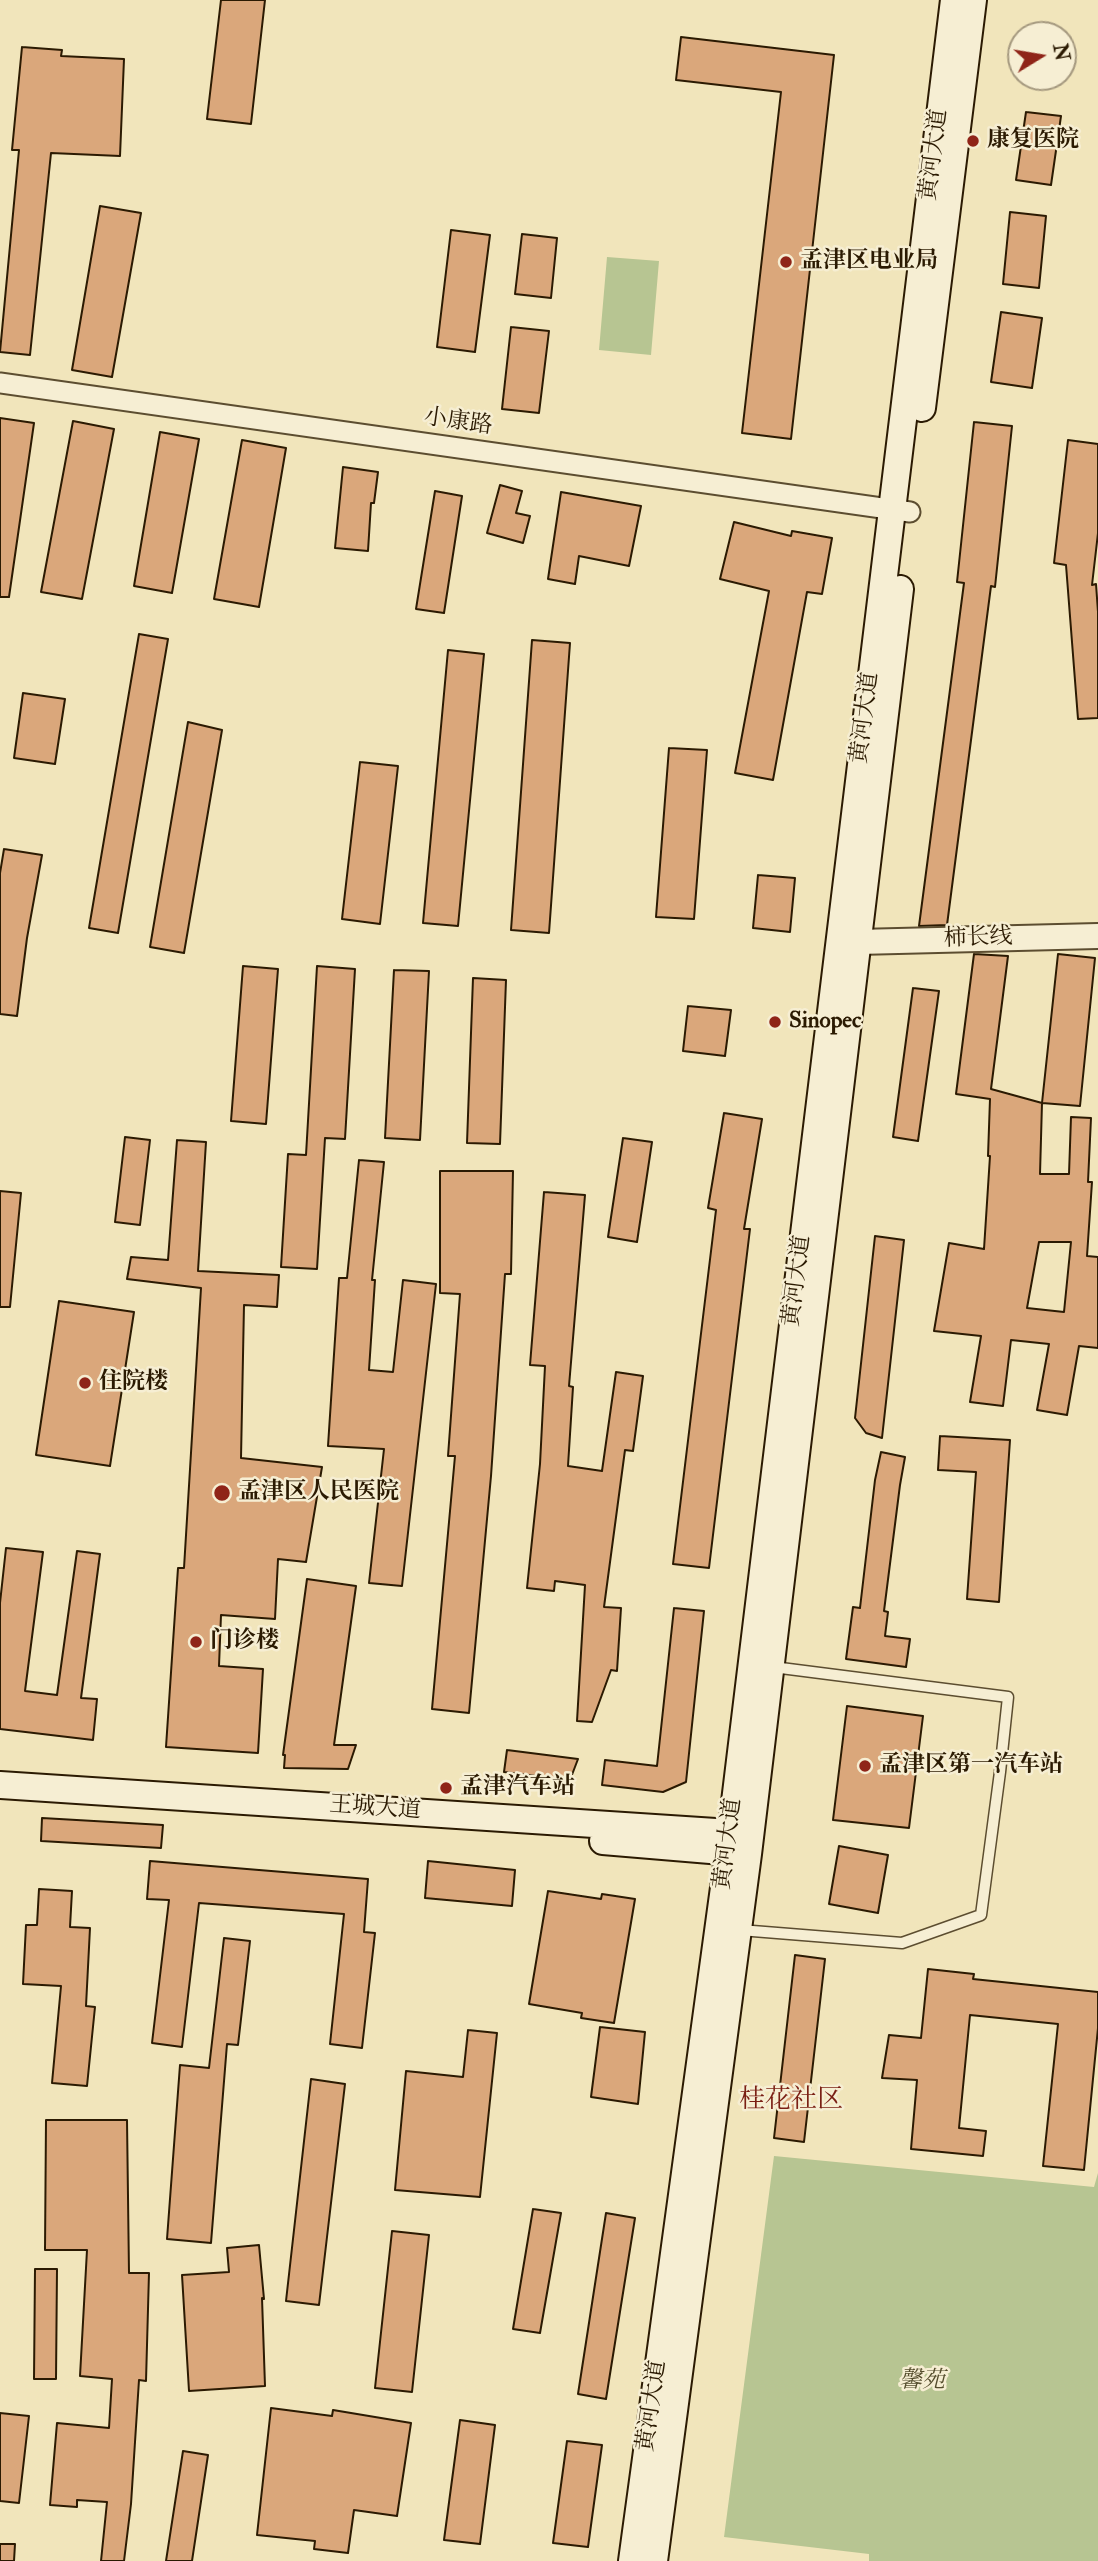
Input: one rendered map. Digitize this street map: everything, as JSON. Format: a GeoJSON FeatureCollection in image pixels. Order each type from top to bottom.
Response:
{"type":"FeatureCollection","features":[{"type":"Feature","properties":{"kind":"main road","name":"黄河大道"},"geometry":{"type":"LineString","coordinates":[[654,2561],[761,1666],[954,0]]}},
{"type":"Feature","properties":{"kind":"main road","name":"黄河大道"},"geometry":{"type":"LineString","coordinates":[[761,1666],[858,942],[973,0]]}},
{"type":"Feature","properties":{"kind":"main road","name":"王城大道"},"geometry":{"type":"LineString","coordinates":[[0,1785],[739,1843]]}},
{"type":"Feature","properties":{"kind":"main road","name":"王城大道"},"geometry":{"type":"LineString","coordinates":[[0,1799],[739,1843]]}},
{"type":"Feature","properties":{"kind":"main road","name":"黄河大道"},"geometry":{"type":"LineString","coordinates":[[632,2561],[729,1928]]}},
{"type":"Feature","properties":{"kind":"street","name":"小康路"},"geometry":{"type":"LineString","coordinates":[[0,383],[910,512]]}},
{"type":"Feature","properties":{"kind":"street","name":"柿长线"},"geometry":{"type":"LineString","coordinates":[[858,942],[1098,936]]}},
{"type":"Feature","properties":{"kind":"lane"},"geometry":{"type":"LineString","coordinates":[[729,1928],[902,1943],[981,1915],[998,1785],[1008,1697],[761,1666]]}},
{"type":"Feature","properties":{"kind":"green space"},"geometry":{"type":"Polygon","coordinates":[[[607,257],[659,261],[651,355],[599,350],[607,257]]]}},
{"type":"Feature","properties":{"kind":"green space","name":"馨苑"},"geometry":{"type":"Polygon","coordinates":[[[774,2156],[1094,2187],[1098,2173],[1098,2561],[869,2561],[869,2554],[724,2537],[774,2156]]]}},
{"type":"Feature","properties":{"kind":"building"},"geometry":{"type":"Polygon","coordinates":[[[221,0],[265,0],[251,124],[207,119],[221,0]]]}},
{"type":"Feature","properties":{"kind":"building","name":"孟津区电业局"},"geometry":{"type":"Polygon","coordinates":[[[681,37],[834,55],[791,439],[742,433],[781,92],[676,80],[681,37]]]}},
{"type":"Feature","properties":{"kind":"building"},"geometry":{"type":"Polygon","coordinates":[[[22,47],[62,50],[61,56],[124,59],[120,156],[51,153],[30,355],[0,352],[19,150],[12,150],[22,47]]]}},
{"type":"Feature","properties":{"kind":"building"},"geometry":{"type":"Polygon","coordinates":[[[1026,112],[1061,116],[1051,185],[1016,180],[1026,112]]]}},
{"type":"Feature","properties":{"kind":"building"},"geometry":{"type":"Polygon","coordinates":[[[100,206],[141,213],[112,377],[72,370],[100,206]]]}},
{"type":"Feature","properties":{"kind":"building"},"geometry":{"type":"Polygon","coordinates":[[[1010,212],[1046,216],[1039,288],[1003,284],[1010,212]]]}},
{"type":"Feature","properties":{"kind":"building"},"geometry":{"type":"Polygon","coordinates":[[[451,230],[490,235],[475,352],[437,347],[451,230]]]}},
{"type":"Feature","properties":{"kind":"building"},"geometry":{"type":"Polygon","coordinates":[[[522,234],[557,238],[551,298],[515,294],[522,234]]]}},
{"type":"Feature","properties":{"kind":"building"},"geometry":{"type":"Polygon","coordinates":[[[1001,312],[1042,318],[1032,388],[991,382],[1001,312]]]}},
{"type":"Feature","properties":{"kind":"building"},"geometry":{"type":"Polygon","coordinates":[[[511,327],[549,331],[539,413],[502,409],[511,327]]]}},
{"type":"Feature","properties":{"kind":"building"},"geometry":{"type":"Polygon","coordinates":[[[0,418],[34,423],[9,597],[0,597],[0,418]]]}},
{"type":"Feature","properties":{"kind":"building"},"geometry":{"type":"Polygon","coordinates":[[[73,421],[114,429],[82,599],[41,592],[73,421]]]}},
{"type":"Feature","properties":{"kind":"building"},"geometry":{"type":"Polygon","coordinates":[[[974,422],[1012,426],[995,587],[991,586],[947,925],[919,926],[964,583],[957,582],[974,422]]]}},
{"type":"Feature","properties":{"kind":"building"},"geometry":{"type":"Polygon","coordinates":[[[160,432],[199,439],[172,593],[134,586],[160,432]]]}},
{"type":"Feature","properties":{"kind":"building"},"geometry":{"type":"Polygon","coordinates":[[[242,440],[286,448],[259,607],[214,599],[242,440]]]}},
{"type":"Feature","properties":{"kind":"building"},"geometry":{"type":"Polygon","coordinates":[[[1068,440],[1098,444],[1098,533],[1092,585],[1096,584],[1098,612],[1098,718],[1078,719],[1066,565],[1054,563],[1068,440]]]}},
{"type":"Feature","properties":{"kind":"building"},"geometry":{"type":"Polygon","coordinates":[[[343,467],[378,472],[374,503],[371,503],[368,551],[335,548],[343,467]]]}},
{"type":"Feature","properties":{"kind":"building"},"geometry":{"type":"Polygon","coordinates":[[[500,485],[522,491],[516,513],[530,516],[523,543],[487,533],[500,485]]]}},
{"type":"Feature","properties":{"kind":"building"},"geometry":{"type":"Polygon","coordinates":[[[435,491],[462,496],[444,613],[416,609],[435,491]]]}},
{"type":"Feature","properties":{"kind":"building"},"geometry":{"type":"Polygon","coordinates":[[[561,492],[641,506],[629,566],[579,556],[575,584],[548,579],[561,492]]]}},
{"type":"Feature","properties":{"kind":"building"},"geometry":{"type":"Polygon","coordinates":[[[734,522],[791,536],[792,531],[832,538],[822,594],[807,592],[773,780],[735,773],[769,591],[720,579],[734,522]]]}},
{"type":"Feature","properties":{"kind":"building"},"geometry":{"type":"Polygon","coordinates":[[[139,634],[168,639],[118,933],[89,928],[139,634]]]}},
{"type":"Feature","properties":{"kind":"building"},"geometry":{"type":"Polygon","coordinates":[[[532,640],[570,643],[549,933],[511,930],[532,640]]]}},
{"type":"Feature","properties":{"kind":"building"},"geometry":{"type":"Polygon","coordinates":[[[448,650],[484,654],[458,926],[423,923],[448,650]]]}},
{"type":"Feature","properties":{"kind":"building"},"geometry":{"type":"Polygon","coordinates":[[[23,693],[65,699],[55,764],[14,758],[23,693]]]}},
{"type":"Feature","properties":{"kind":"building"},"geometry":{"type":"Polygon","coordinates":[[[188,722],[222,730],[184,953],[150,947],[188,722]]]}},
{"type":"Feature","properties":{"kind":"building"},"geometry":{"type":"Polygon","coordinates":[[[669,748],[707,750],[694,919],[656,917],[669,748]]]}},
{"type":"Feature","properties":{"kind":"building"},"geometry":{"type":"Polygon","coordinates":[[[360,762],[398,766],[380,924],[342,919],[360,762]]]}},
{"type":"Feature","properties":{"kind":"building"},"geometry":{"type":"Polygon","coordinates":[[[4,849],[42,855],[17,1016],[0,1014],[0,873],[4,849]]]}},
{"type":"Feature","properties":{"kind":"building"},"geometry":{"type":"Polygon","coordinates":[[[758,875],[795,878],[790,932],[753,928],[758,875]]]}},
{"type":"Feature","properties":{"kind":"building"},"geometry":{"type":"Polygon","coordinates":[[[974,954],[1008,956],[991,1089],[1042,1103],[1040,1174],[1069,1174],[1071,1117],[1091,1118],[1088,1182],[1092,1182],[1087,1256],[1098,1257],[1098,1348],[1079,1346],[1067,1415],[1037,1410],[1049,1344],[1011,1340],[1003,1406],[970,1402],[981,1336],[934,1331],[949,1243],[984,1249],[990,1156],[990,1099],[956,1094],[974,954]],[[1039,1242],[1027,1308],[1064,1312],[1071,1242],[1039,1242]]]}},
{"type":"Feature","properties":{"kind":"building"},"geometry":{"type":"Polygon","coordinates":[[[1058,954],[1095,958],[1080,1106],[1042,1103],[1058,954]]]}},
{"type":"Feature","properties":{"kind":"building"},"geometry":{"type":"Polygon","coordinates":[[[243,966],[278,969],[266,1124],[231,1121],[243,966]]]}},
{"type":"Feature","properties":{"kind":"building"},"geometry":{"type":"Polygon","coordinates":[[[317,966],[355,969],[345,1139],[325,1138],[317,1269],[281,1267],[288,1154],[306,1155],[317,966]]]}},
{"type":"Feature","properties":{"kind":"building"},"geometry":{"type":"Polygon","coordinates":[[[394,970],[429,971],[420,1140],[385,1138],[394,970]]]}},
{"type":"Feature","properties":{"kind":"building"},"geometry":{"type":"Polygon","coordinates":[[[473,978],[506,980],[500,1144],[467,1143],[473,978]]]}},
{"type":"Feature","properties":{"kind":"building"},"geometry":{"type":"Polygon","coordinates":[[[913,988],[939,991],[918,1141],[893,1137],[913,988]]]}},
{"type":"Feature","properties":{"kind":"building"},"geometry":{"type":"Polygon","coordinates":[[[688,1006],[731,1010],[725,1056],[683,1051],[688,1006]]]}},
{"type":"Feature","properties":{"kind":"building"},"geometry":{"type":"Polygon","coordinates":[[[724,1113],[762,1119],[744,1229],[750,1229],[709,1568],[673,1564],[716,1210],[708,1208],[724,1113]]]}},
{"type":"Feature","properties":{"kind":"building"},"geometry":{"type":"Polygon","coordinates":[[[125,1137],[150,1140],[140,1225],[115,1222],[125,1137]]]}},
{"type":"Feature","properties":{"kind":"building"},"geometry":{"type":"Polygon","coordinates":[[[623,1138],[652,1142],[637,1242],[608,1237],[623,1138]]]}},
{"type":"Feature","properties":{"kind":"building"},"geometry":{"type":"Polygon","coordinates":[[[177,1140],[206,1142],[198,1271],[279,1275],[277,1307],[244,1305],[241,1458],[322,1467],[306,1562],[278,1559],[275,1619],[221,1615],[219,1666],[263,1669],[258,1753],[166,1747],[178,1568],[184,1568],[201,1288],[127,1279],[131,1257],[168,1260],[177,1140]]]}},
{"type":"Feature","properties":{"kind":"building"},"geometry":{"type":"Polygon","coordinates":[[[359,1160],[384,1162],[372,1280],[375,1280],[369,1370],[393,1372],[403,1280],[436,1284],[402,1586],[369,1583],[384,1449],[328,1446],[339,1278],[347,1278],[359,1160]]]}},
{"type":"Feature","properties":{"kind":"building"},"geometry":{"type":"Polygon","coordinates":[[[440,1171],[513,1171],[511,1274],[505,1274],[491,1476],[469,1713],[432,1709],[455,1456],[448,1456],[460,1294],[440,1293],[440,1171]]]}},
{"type":"Feature","properties":{"kind":"building"},"geometry":{"type":"Polygon","coordinates":[[[0,1191],[21,1193],[10,1307],[0,1307],[0,1191]]]}},
{"type":"Feature","properties":{"kind":"building"},"geometry":{"type":"Polygon","coordinates":[[[544,1192],[585,1195],[569,1386],[573,1387],[568,1466],[602,1471],[616,1372],[643,1376],[633,1451],[625,1450],[604,1607],[621,1608],[617,1671],[611,1670],[592,1722],[577,1721],[585,1585],[555,1581],[554,1591],[527,1588],[540,1464],[545,1366],[530,1365],[544,1192]]]}},
{"type":"Feature","properties":{"kind":"building"},"geometry":{"type":"Polygon","coordinates":[[[875,1236],[904,1240],[882,1438],[866,1433],[855,1418],[875,1236]]]}},
{"type":"Feature","properties":{"kind":"building","name":"住院楼"},"geometry":{"type":"Polygon","coordinates":[[[59,1301],[134,1312],[110,1466],[36,1455],[59,1301]]]}},
{"type":"Feature","properties":{"kind":"building"},"geometry":{"type":"Polygon","coordinates":[[[940,1436],[1010,1440],[999,1602],[967,1599],[976,1472],[938,1470],[940,1436]]]}},
{"type":"Feature","properties":{"kind":"building"},"geometry":{"type":"Polygon","coordinates":[[[881,1452],[905,1457],[884,1611],[888,1612],[885,1636],[910,1639],[906,1667],[846,1659],[853,1607],[860,1608],[875,1480],[881,1452]]]}},
{"type":"Feature","properties":{"kind":"building"},"geometry":{"type":"Polygon","coordinates":[[[6,1548],[43,1552],[25,1691],[57,1695],[77,1551],[100,1554],[81,1698],[97,1699],[93,1740],[0,1729],[0,1603],[6,1548]]]}},
{"type":"Feature","properties":{"kind":"building"},"geometry":{"type":"Polygon","coordinates":[[[307,1579],[356,1586],[334,1745],[356,1745],[348,1769],[284,1768],[283,1755],[307,1579]]]}},
{"type":"Feature","properties":{"kind":"building"},"geometry":{"type":"Polygon","coordinates":[[[674,1608],[704,1611],[686,1782],[663,1792],[602,1785],[605,1760],[657,1766],[674,1608]]]}},
{"type":"Feature","properties":{"kind":"building","name":"孟津区第一汽车站"},"geometry":{"type":"Polygon","coordinates":[[[847,1706],[923,1716],[909,1828],[833,1820],[847,1706]]]}},
{"type":"Feature","properties":{"kind":"building"},"geometry":{"type":"Polygon","coordinates":[[[507,1750],[578,1759],[570,1780],[504,1772],[507,1750]]]}},
{"type":"Feature","properties":{"kind":"building"},"geometry":{"type":"Polygon","coordinates":[[[42,1818],[163,1825],[161,1848],[41,1841],[42,1818]]]}},
{"type":"Feature","properties":{"kind":"building"},"geometry":{"type":"Polygon","coordinates":[[[839,1846],[888,1855],[878,1913],[829,1904],[839,1846]]]}},
{"type":"Feature","properties":{"kind":"building"},"geometry":{"type":"Polygon","coordinates":[[[150,1861],[368,1879],[364,1932],[375,1933],[362,2048],[330,2044],[344,1914],[199,1903],[182,2047],[152,2043],[169,1900],[147,1899],[150,1861]]]}},
{"type":"Feature","properties":{"kind":"building"},"geometry":{"type":"Polygon","coordinates":[[[428,1861],[515,1870],[512,1906],[425,1898],[428,1861]]]}},
{"type":"Feature","properties":{"kind":"building"},"geometry":{"type":"Polygon","coordinates":[[[39,1889],[72,1891],[70,1927],[90,1928],[86,2006],[95,2007],[87,2086],[52,2083],[61,1986],[23,1984],[26,1925],[37,1925],[39,1889]]]}},
{"type":"Feature","properties":{"kind":"building"},"geometry":{"type":"Polygon","coordinates":[[[548,1891],[601,1899],[602,1894],[635,1899],[614,2023],[581,2018],[582,2013],[529,2004],[548,1891]]]}},
{"type":"Feature","properties":{"kind":"building"},"geometry":{"type":"Polygon","coordinates":[[[224,1938],[250,1941],[238,2045],[227,2044],[211,2243],[167,2239],[180,2065],[209,2068],[224,1938]]]}},
{"type":"Feature","properties":{"kind":"building"},"geometry":{"type":"Polygon","coordinates":[[[795,1955],[825,1959],[804,2142],[774,2138],[795,1955]]]}},
{"type":"Feature","properties":{"kind":"building"},"geometry":{"type":"Polygon","coordinates":[[[928,1969],[974,1974],[973,1979],[1098,1992],[1098,2028],[1084,2170],[1043,2166],[1058,2024],[970,2015],[959,2128],[986,2131],[983,2156],[911,2149],[917,2080],[882,2078],[889,2035],[921,2038],[928,1969]]]}},
{"type":"Feature","properties":{"kind":"building"},"geometry":{"type":"Polygon","coordinates":[[[600,2027],[645,2032],[638,2104],[591,2097],[600,2027]]]}},
{"type":"Feature","properties":{"kind":"building"},"geometry":{"type":"Polygon","coordinates":[[[468,2030],[497,2033],[480,2197],[395,2190],[406,2071],[463,2077],[468,2030]]]}},
{"type":"Feature","properties":{"kind":"building"},"geometry":{"type":"Polygon","coordinates":[[[311,2079],[345,2084],[319,2305],[286,2301],[311,2079]]]}},
{"type":"Feature","properties":{"kind":"building"},"geometry":{"type":"Polygon","coordinates":[[[46,2120],[127,2120],[129,2273],[149,2273],[146,2381],[139,2380],[131,2504],[124,2561],[101,2561],[107,2502],[77,2500],[77,2507],[50,2505],[57,2423],[109,2428],[112,2379],[80,2376],[87,2250],[45,2250],[46,2120]]]}},
{"type":"Feature","properties":{"kind":"building"},"geometry":{"type":"Polygon","coordinates":[[[533,2209],[561,2213],[540,2333],[513,2329],[533,2209]]]}},
{"type":"Feature","properties":{"kind":"building"},"geometry":{"type":"Polygon","coordinates":[[[606,2213],[635,2218],[606,2399],[578,2394],[606,2213]]]}},
{"type":"Feature","properties":{"kind":"building"},"geometry":{"type":"Polygon","coordinates":[[[392,2231],[429,2235],[412,2392],[375,2388],[392,2231]]]}},
{"type":"Feature","properties":{"kind":"building"},"geometry":{"type":"Polygon","coordinates":[[[259,2245],[264,2299],[262,2298],[265,2386],[189,2391],[182,2275],[229,2272],[227,2248],[259,2245]]]}},
{"type":"Feature","properties":{"kind":"building"},"geometry":{"type":"Polygon","coordinates":[[[35,2269],[57,2269],[56,2379],[34,2379],[35,2269]]]}},
{"type":"Feature","properties":{"kind":"building"},"geometry":{"type":"Polygon","coordinates":[[[271,2408],[332,2416],[333,2410],[411,2423],[397,2516],[354,2510],[348,2553],[314,2549],[315,2541],[257,2535],[271,2408]]]}},
{"type":"Feature","properties":{"kind":"building"},"geometry":{"type":"Polygon","coordinates":[[[0,2413],[29,2416],[19,2503],[0,2501],[0,2413]]]}},
{"type":"Feature","properties":{"kind":"building"},"geometry":{"type":"Polygon","coordinates":[[[460,2420],[495,2425],[480,2544],[444,2540],[460,2420]]]}},
{"type":"Feature","properties":{"kind":"building"},"geometry":{"type":"Polygon","coordinates":[[[567,2441],[602,2445],[588,2547],[553,2543],[567,2441]]]}},
{"type":"Feature","properties":{"kind":"building"},"geometry":{"type":"Polygon","coordinates":[[[183,2451],[208,2455],[192,2561],[166,2561],[183,2451]]]}},
{"type":"Feature","properties":{"kind":"building"},"geometry":{"type":"Polygon","coordinates":[[[0,2544],[15,2544],[14,2561],[0,2561],[0,2544]]]}},
{"type":"Feature","properties":{"kind":"place","name":"康复医院"},"geometry":{"type":"Point","coordinates":[973,141]}},
{"type":"Feature","properties":{"kind":"place","name":"孟津区电业局"},"geometry":{"type":"Point","coordinates":[786,262]}},
{"type":"Feature","properties":{"kind":"place","name":"Sinopec"},"geometry":{"type":"Point","coordinates":[775,1022]}},
{"type":"Feature","properties":{"kind":"place","name":"住院楼"},"geometry":{"type":"Point","coordinates":[85,1383]}},
{"type":"Feature","properties":{"kind":"place","name":"孟津区人民医院"},"geometry":{"type":"Point","coordinates":[222,1493]}},
{"type":"Feature","properties":{"kind":"place","name":"门诊楼"},"geometry":{"type":"Point","coordinates":[196,1642]}},
{"type":"Feature","properties":{"kind":"place","name":"孟津区第一汽车站"},"geometry":{"type":"Point","coordinates":[865,1766]}},
{"type":"Feature","properties":{"kind":"place","name":"孟津汽车站"},"geometry":{"type":"Point","coordinates":[446,1788]}},
{"type":"Feature","properties":{"kind":"district","name":"桂花社区"},"geometry":{"type":"Point","coordinates":[791,2101]}}]}
